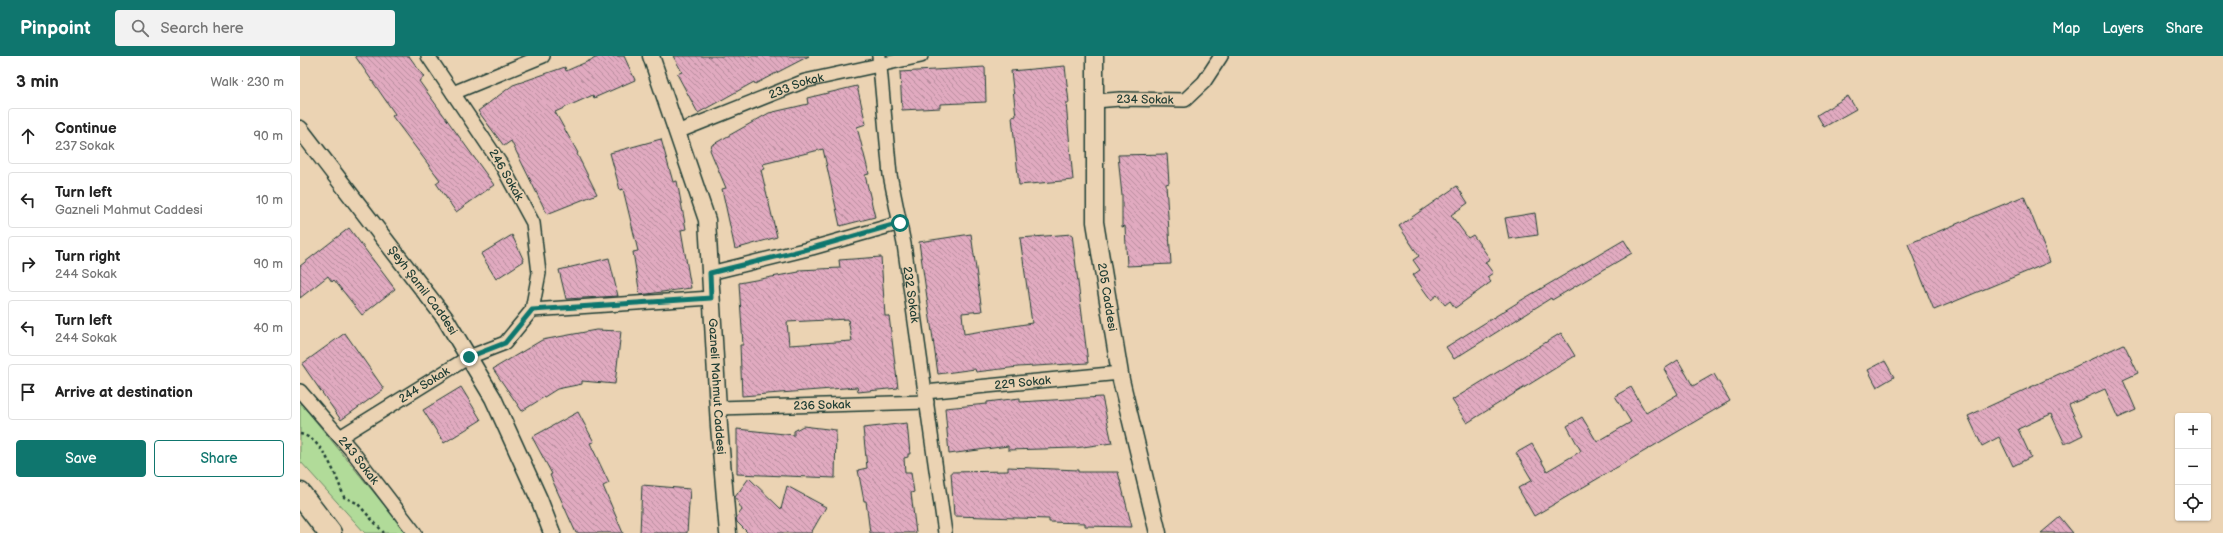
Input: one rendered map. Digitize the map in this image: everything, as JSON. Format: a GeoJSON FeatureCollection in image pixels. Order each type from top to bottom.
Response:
{"type":"FeatureCollection","features":[{"type":"Feature","properties":{"kind":"highway"},"geometry":{"type":"LineString","coordinates":[[300,494],[330,533]]}},
{"type":"Feature","properties":{"kind":"street","name":"246 Sokak"},"geometry":{"type":"LineString","coordinates":[[428,56],[502,166],[533,222],[538,272],[532,310]]}},
{"type":"Feature","properties":{"kind":"street"},"geometry":{"type":"LineString","coordinates":[[453,93],[543,56]]}},
{"type":"Feature","properties":{"kind":"street","name":"Gazneli Mahmut Caddesi"},"geometry":{"type":"LineString","coordinates":[[651,56],[707,220],[718,408],[728,533]]}},
{"type":"Feature","properties":{"kind":"street","name":"233 Sokak"},"geometry":{"type":"LineString","coordinates":[[677,132],[805,81],[880,60],[921,56]]}},
{"type":"Feature","properties":{"kind":"street","name":"205 Caddesi"},"geometry":{"type":"LineString","coordinates":[[1095,56],[1095,222],[1120,373],[1158,533]]}},
{"type":"Feature","properties":{"kind":"street","name":"234 Sokak"},"geometry":{"type":"LineString","coordinates":[[1095,101],[1120,99],[1185,100],[1204,82],[1221,56]]}},
{"type":"Feature","properties":{"kind":"street","name":"232 Sokak"},"geometry":{"type":"LineString","coordinates":[[880,60],[890,175],[900,223],[945,533]]}},
{"type":"Feature","properties":{"kind":"street","name":"Şeyh Şamil Caddesi"},"geometry":{"type":"LineString","coordinates":[[300,128],[445,318],[493,398],[539,499],[552,533]]}},
{"type":"Feature","properties":{"kind":"street"},"geometry":{"type":"LineString","coordinates":[[710,273],[812,248],[900,223]]}},
{"type":"Feature","properties":{"kind":"street"},"geometry":{"type":"LineString","coordinates":[[532,310],[711,298]]}},
{"type":"Feature","properties":{"kind":"street","name":"244 Sokak"},"geometry":{"type":"LineString","coordinates":[[340,437],[469,357],[505,343],[532,310]]}},
{"type":"Feature","properties":{"kind":"street","name":"229 Sokak"},"geometry":{"type":"LineString","coordinates":[[926,397],[1120,373]]}},
{"type":"Feature","properties":{"kind":"street","name":"243 Sokak"},"geometry":{"type":"LineString","coordinates":[[300,391],[340,437],[415,533]]}},
{"type":"Feature","properties":{"kind":"street","name":"236 Sokak"},"geometry":{"type":"LineString","coordinates":[[718,408],[926,397]]}},
{"type":"Feature","properties":{"kind":"path"},"geometry":{"type":"LineString","coordinates":[[300,434],[310,437],[318,446],[338,478],[344,497],[357,503],[384,533]]}},
{"type":"Feature","properties":{"kind":"green space"},"geometry":{"type":"Polygon","coordinates":[[[300,402],[407,533],[365,533],[300,461],[300,402]]]}},
{"type":"Feature","properties":{"kind":"building"},"geometry":{"type":"Polygon","coordinates":[[[355,56],[409,56],[424,77],[419,81],[494,185],[456,212],[436,183],[440,180],[392,116],[395,114],[355,56]]]}},
{"type":"Feature","properties":{"kind":"building"},"geometry":{"type":"Polygon","coordinates":[[[600,56],[624,56],[635,80],[594,98],[593,95],[555,112],[578,153],[577,154],[597,194],[547,214],[511,141],[504,146],[478,111],[513,85],[565,67],[566,71],[600,56]]]}},
{"type":"Feature","properties":{"kind":"building"},"geometry":{"type":"Polygon","coordinates":[[[673,56],[809,56],[755,84],[754,82],[698,113],[677,74],[682,72],[673,56]]]}},
{"type":"Feature","properties":{"kind":"building"},"geometry":{"type":"Polygon","coordinates":[[[1065,66],[1069,103],[1066,103],[1073,180],[1019,185],[1012,117],[1016,116],[1011,71],[1065,66]]]}},
{"type":"Feature","properties":{"kind":"building"},"geometry":{"type":"Polygon","coordinates":[[[985,67],[986,102],[940,104],[940,108],[902,110],[900,72],[985,67]]]}},
{"type":"Feature","properties":{"kind":"building"},"geometry":{"type":"Polygon","coordinates":[[[857,86],[866,124],[857,127],[869,174],[865,175],[875,217],[840,226],[823,149],[763,164],[765,169],[761,170],[777,237],[735,249],[722,189],[726,188],[710,150],[712,145],[769,113],[808,104],[807,98],[857,86]]]}},
{"type":"Feature","properties":{"kind":"building"},"geometry":{"type":"Polygon","coordinates":[[[1848,96],[1856,109],[1824,127],[1817,115],[1848,96]]]}},
{"type":"Feature","properties":{"kind":"building"},"geometry":{"type":"Polygon","coordinates":[[[661,139],[673,182],[677,181],[686,229],[681,230],[691,288],[640,295],[633,252],[638,251],[623,189],[620,190],[610,153],[661,139]]]}},
{"type":"Feature","properties":{"kind":"building"},"geometry":{"type":"Polygon","coordinates":[[[1167,154],[1169,183],[1166,184],[1171,264],[1127,266],[1125,226],[1122,227],[1122,196],[1118,155],[1167,154]]]}},
{"type":"Feature","properties":{"kind":"building"},"geometry":{"type":"Polygon","coordinates":[[[1457,186],[1468,203],[1451,215],[1468,238],[1473,235],[1490,259],[1485,262],[1493,273],[1487,277],[1491,282],[1455,308],[1450,301],[1445,305],[1437,295],[1431,300],[1413,275],[1420,270],[1413,260],[1419,256],[1399,226],[1457,186]]]}},
{"type":"Feature","properties":{"kind":"building"},"geometry":{"type":"Polygon","coordinates":[[[2024,196],[2050,262],[1934,310],[1908,244],[2024,196]]]}},
{"type":"Feature","properties":{"kind":"building"},"geometry":{"type":"Polygon","coordinates":[[[1535,213],[1538,235],[1509,239],[1505,218],[1535,213]]]}},
{"type":"Feature","properties":{"kind":"building"},"geometry":{"type":"Polygon","coordinates":[[[349,228],[395,289],[362,315],[334,280],[332,282],[328,276],[300,298],[300,266],[349,228]]]}},
{"type":"Feature","properties":{"kind":"building"},"geometry":{"type":"Polygon","coordinates":[[[971,234],[982,311],[962,313],[964,334],[1032,323],[1020,238],[1072,234],[1088,363],[1018,367],[976,372],[975,369],[938,374],[919,242],[971,234]]]}},
{"type":"Feature","properties":{"kind":"building"},"geometry":{"type":"Polygon","coordinates":[[[512,235],[524,261],[496,279],[481,254],[512,235]]]}},
{"type":"Feature","properties":{"kind":"building"},"geometry":{"type":"Polygon","coordinates":[[[1624,240],[1632,253],[1552,300],[1551,298],[1454,359],[1446,347],[1525,298],[1624,240]]]}},
{"type":"Feature","properties":{"kind":"building"},"geometry":{"type":"Polygon","coordinates":[[[881,257],[885,316],[889,316],[898,388],[858,392],[857,387],[742,396],[740,345],[743,345],[739,283],[799,272],[799,270],[840,268],[839,260],[881,257]],[[848,319],[787,322],[789,345],[852,341],[848,319]]]}},
{"type":"Feature","properties":{"kind":"building"},"geometry":{"type":"Polygon","coordinates":[[[609,258],[618,296],[566,299],[559,270],[609,258]]]}},
{"type":"Feature","properties":{"kind":"building"},"geometry":{"type":"Polygon","coordinates":[[[596,330],[621,331],[615,384],[582,381],[582,384],[557,389],[522,411],[493,369],[542,340],[596,330]]]}},
{"type":"Feature","properties":{"kind":"building"},"geometry":{"type":"Polygon","coordinates":[[[345,333],[384,389],[341,420],[302,364],[345,333]]]}},
{"type":"Feature","properties":{"kind":"building"},"geometry":{"type":"Polygon","coordinates":[[[1561,333],[1575,356],[1467,423],[1452,400],[1561,333]]]}},
{"type":"Feature","properties":{"kind":"building"},"geometry":{"type":"Polygon","coordinates":[[[2124,344],[2138,373],[2123,380],[2136,410],[2118,418],[2105,389],[2069,405],[2083,435],[2065,444],[2051,414],[2018,429],[2031,457],[2013,466],[1999,437],[1982,446],[1968,416],[2124,344]]]}},
{"type":"Feature","properties":{"kind":"building"},"geometry":{"type":"Polygon","coordinates":[[[1678,360],[1693,386],[1714,374],[1730,401],[1534,516],[1518,488],[1532,480],[1516,453],[1532,444],[1547,471],[1581,451],[1567,426],[1582,417],[1597,442],[1631,422],[1615,396],[1631,387],[1646,413],[1678,394],[1664,369],[1678,360]]]}},
{"type":"Feature","properties":{"kind":"building"},"geometry":{"type":"Polygon","coordinates":[[[1885,361],[1894,377],[1877,387],[1868,370],[1885,361]]]}},
{"type":"Feature","properties":{"kind":"building"},"geometry":{"type":"Polygon","coordinates":[[[461,387],[481,420],[444,443],[423,410],[461,387]]]}},
{"type":"Feature","properties":{"kind":"building"},"geometry":{"type":"Polygon","coordinates":[[[1102,397],[1112,443],[1075,448],[1008,450],[1008,446],[949,454],[945,408],[987,404],[987,402],[1020,398],[1020,402],[1102,397]]]}},
{"type":"Feature","properties":{"kind":"building"},"geometry":{"type":"Polygon","coordinates":[[[578,412],[594,442],[590,443],[609,483],[603,486],[623,533],[576,533],[550,475],[552,474],[532,437],[578,412]]]}},
{"type":"Feature","properties":{"kind":"building"},"geometry":{"type":"Polygon","coordinates":[[[907,423],[910,454],[908,454],[908,457],[904,458],[905,473],[911,473],[914,492],[911,493],[916,533],[870,533],[866,501],[864,501],[858,470],[867,468],[863,428],[907,423]]]}},
{"type":"Feature","properties":{"kind":"building"},"geometry":{"type":"Polygon","coordinates":[[[803,426],[836,430],[835,478],[737,474],[737,429],[794,435],[794,431],[803,426]]]}},
{"type":"Feature","properties":{"kind":"building"},"geometry":{"type":"Polygon","coordinates":[[[1008,467],[1078,470],[1078,472],[1118,472],[1132,527],[1085,526],[1085,523],[1049,522],[1049,519],[954,516],[951,472],[1008,471],[1008,467]]]}},
{"type":"Feature","properties":{"kind":"building"},"geometry":{"type":"Polygon","coordinates":[[[749,478],[781,509],[787,486],[826,507],[811,533],[748,533],[737,522],[736,518],[742,510],[735,497],[749,478]]]}},
{"type":"Feature","properties":{"kind":"building"},"geometry":{"type":"Polygon","coordinates":[[[642,485],[690,489],[687,533],[640,533],[642,485]]]}},
{"type":"Feature","properties":{"kind":"building"},"geometry":{"type":"Polygon","coordinates":[[[2060,517],[2073,533],[2041,533],[2060,517]]]}},
{"type":"Feature","properties":{"kind":"route"},"geometry":{"type":"LineString","coordinates":[[469,357],[505,343],[532,310],[711,298],[710,273],[812,248],[900,223]]}}]}
